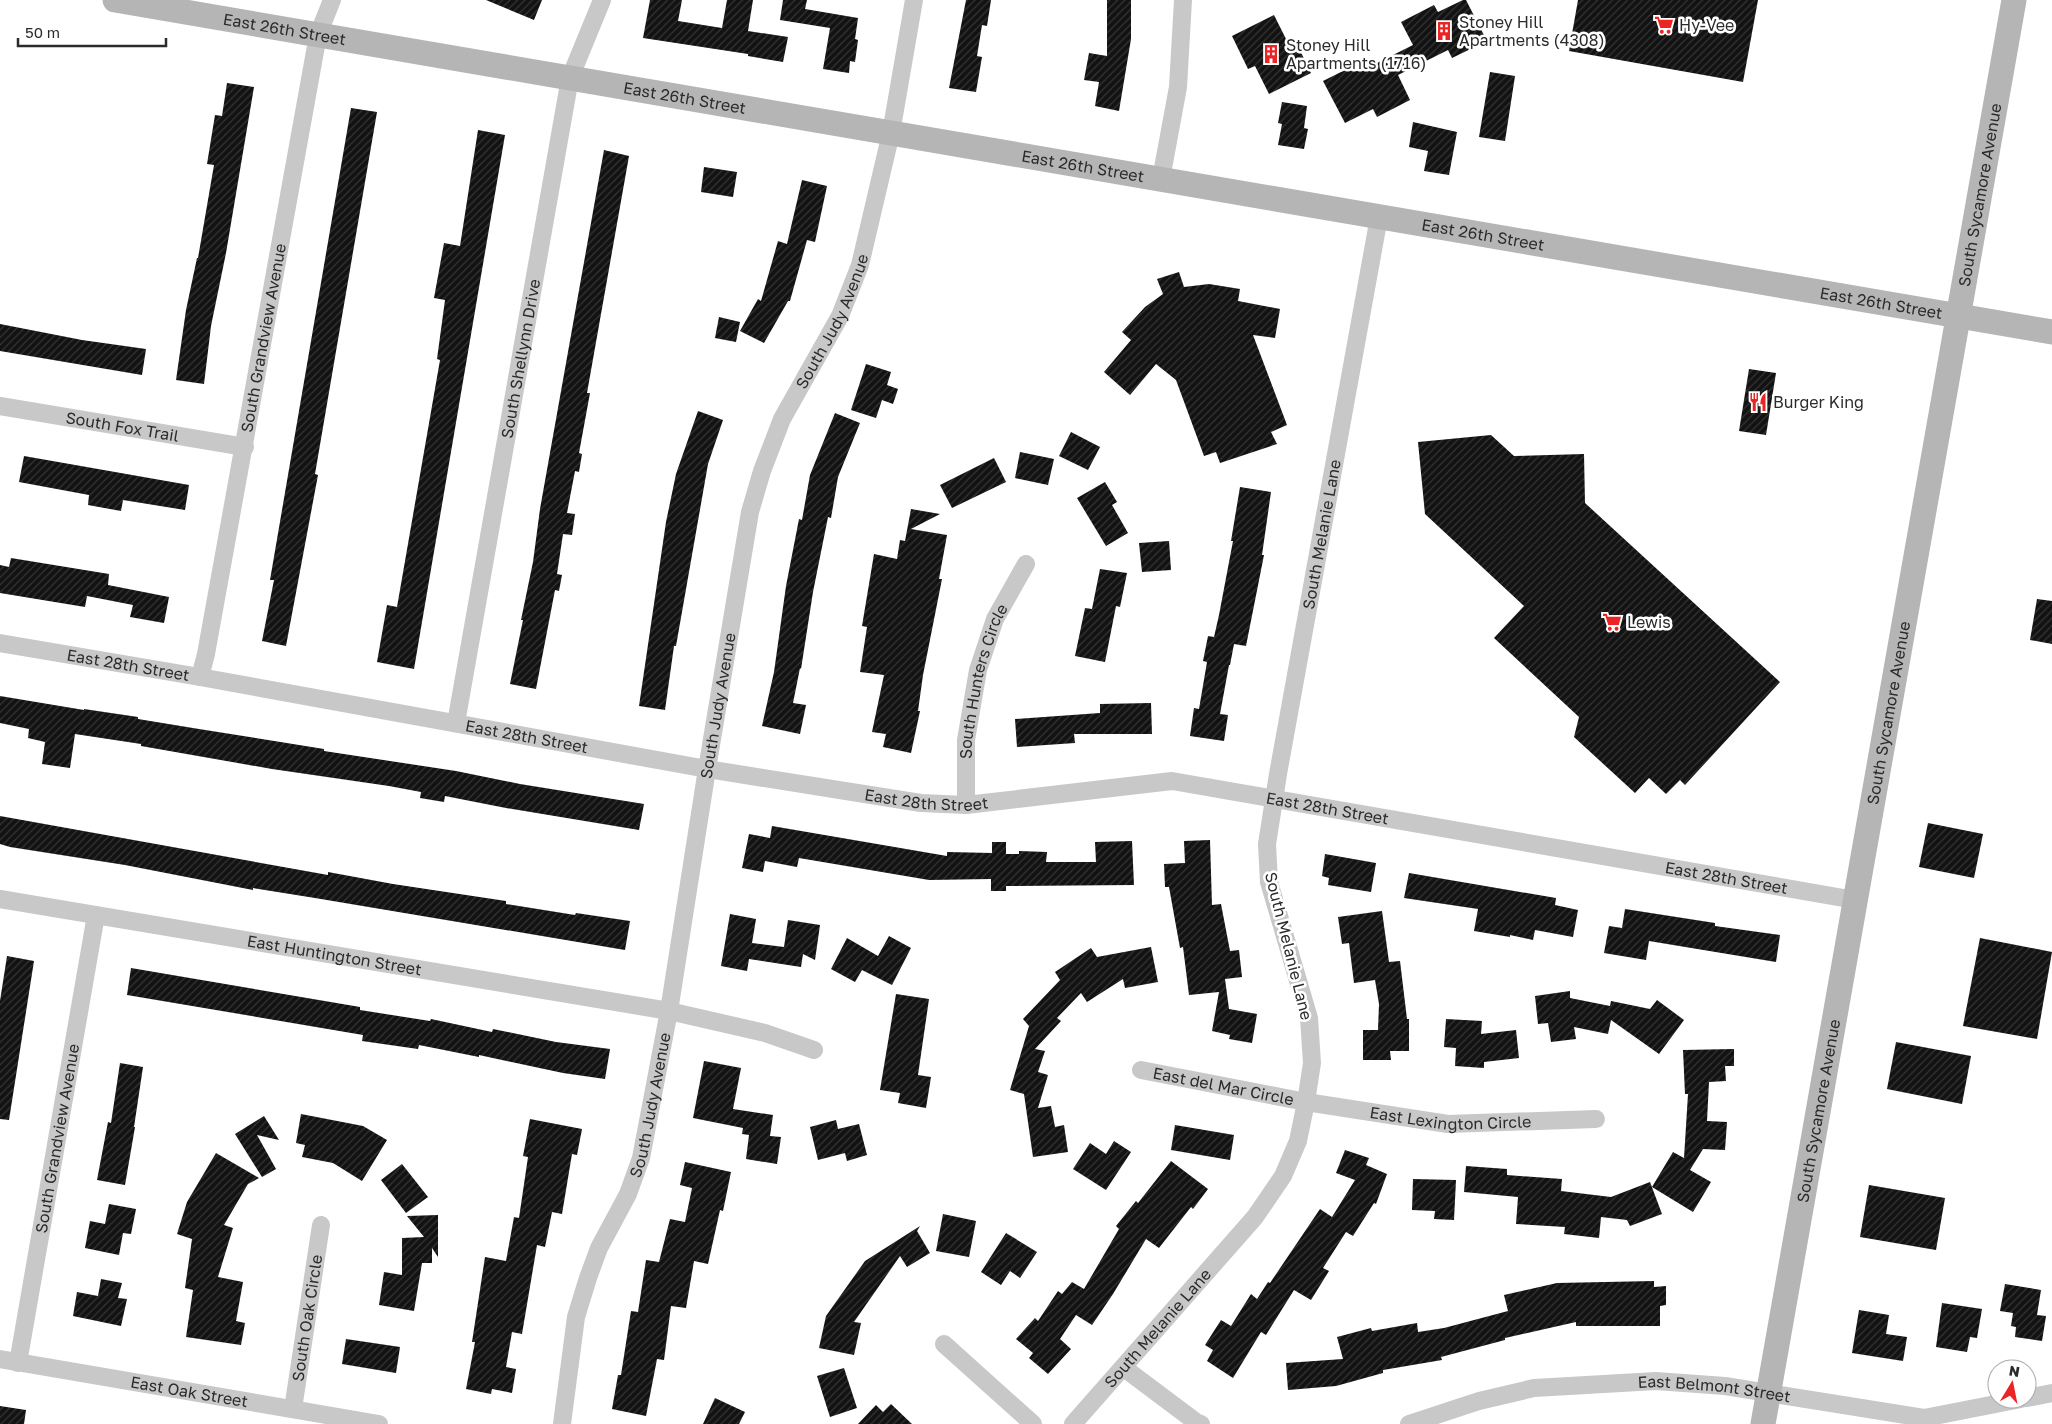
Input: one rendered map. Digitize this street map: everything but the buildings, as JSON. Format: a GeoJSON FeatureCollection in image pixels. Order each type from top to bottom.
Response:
{"type":"FeatureCollection","features":[{"type":"Feature","properties":{"kind":"main road","name":"East 26th Street"},"geometry":{"type":"LineString","coordinates":[[115,0],[2052,332]]}},
{"type":"Feature","properties":{"kind":"main road","name":"South Sycamore Avenue"},"geometry":{"type":"LineString","coordinates":[[1763,1424],[2014,0]]}},
{"type":"Feature","properties":{"kind":"street","name":"South Grandview Avenue"},"geometry":{"type":"LineString","coordinates":[[200,677],[206,654],[318,35],[332,0]]}},
{"type":"Feature","properties":{"kind":"street","name":"South Shellynn Drive"},"geometry":{"type":"LineString","coordinates":[[456,723],[570,78],[602,0]]}},
{"type":"Feature","properties":{"kind":"street","name":"South Judy Avenue"},"geometry":{"type":"LineString","coordinates":[[562,1424],[576,1317],[599,1248],[628,1194],[641,1158],[669,1011],[750,512],[762,471],[782,419],[840,316],[860,265],[891,133],[914,0]]}},
{"type":"Feature","properties":{"kind":"street"},"geometry":{"type":"LineString","coordinates":[[1161,179],[1178,87],[1183,0]]}},
{"type":"Feature","properties":{"kind":"street","name":"South Melanie Lane"},"geometry":{"type":"LineString","coordinates":[[1073,1424],[1255,1217],[1283,1176],[1298,1141],[1312,1063],[1309,1018],[1269,882],[1267,844],[1273,799],[1379,216]]}},
{"type":"Feature","properties":{"kind":"street","name":"South Fox Trail"},"geometry":{"type":"LineString","coordinates":[[0,406],[244,447]]}},
{"type":"Feature","properties":{"kind":"street","name":"South Hunters Circle"},"geometry":{"type":"LineString","coordinates":[[966,805],[966,740],[978,670],[996,619],[1026,564]]}},
{"type":"Feature","properties":{"kind":"street","name":"East 28th Street"},"geometry":{"type":"LineString","coordinates":[[0,643],[200,677],[707,769],[920,803],[966,805],[1172,781],[1855,900]]}},
{"type":"Feature","properties":{"kind":"street","name":"East Huntington Street"},"geometry":{"type":"LineString","coordinates":[[0,899],[669,1011],[765,1033],[814,1050]]}},
{"type":"Feature","properties":{"kind":"street","name":"South Grandview Avenue"},"geometry":{"type":"LineString","coordinates":[[18,1363],[96,915]]}},
{"type":"Feature","properties":{"kind":"street","name":"East del Mar Circle"},"geometry":{"type":"LineString","coordinates":[[1141,1070],[1306,1102]]}},
{"type":"Feature","properties":{"kind":"street","name":"East Lexington Circle"},"geometry":{"type":"LineString","coordinates":[[1306,1102],[1448,1124],[1596,1119]]}},
{"type":"Feature","properties":{"kind":"street","name":"South Oak Circle"},"geometry":{"type":"LineString","coordinates":[[293,1409],[321,1225]]}},
{"type":"Feature","properties":{"kind":"street"},"geometry":{"type":"LineString","coordinates":[[944,1344],[1033,1424]]}},
{"type":"Feature","properties":{"kind":"street","name":"East Oak Street"},"geometry":{"type":"LineString","coordinates":[[0,1360],[379,1424]]}},
{"type":"Feature","properties":{"kind":"street"},"geometry":{"type":"LineString","coordinates":[[1124,1368],[1154,1393],[1201,1424]]}},
{"type":"Feature","properties":{"kind":"street","name":"East Belmont Street"},"geometry":{"type":"LineString","coordinates":[[1409,1424],[1479,1401],[1534,1388],[1656,1381],[1726,1386],[1924,1418],[1987,1406]]}},
{"type":"Feature","properties":{"kind":"street"},"geometry":{"type":"LineString","coordinates":[[2037,1396],[2052,1393]]}},
{"type":"Feature","properties":{"kind":"place","name":"Hy-Vee"},"geometry":{"type":"Point","coordinates":[1664,25]}},
{"type":"Feature","properties":{"kind":"place","name":"Stoney Hill Apartments (4308)"},"geometry":{"type":"Point","coordinates":[1444,31]}},
{"type":"Feature","properties":{"kind":"place","name":"Stoney Hill Apartments (1716)"},"geometry":{"type":"Point","coordinates":[1271,54]}},
{"type":"Feature","properties":{"kind":"place","name":"Burger King"},"geometry":{"type":"Point","coordinates":[1758,402]}},
{"type":"Feature","properties":{"kind":"place","name":"Lewis"},"geometry":{"type":"Point","coordinates":[1612,622]}}]}
